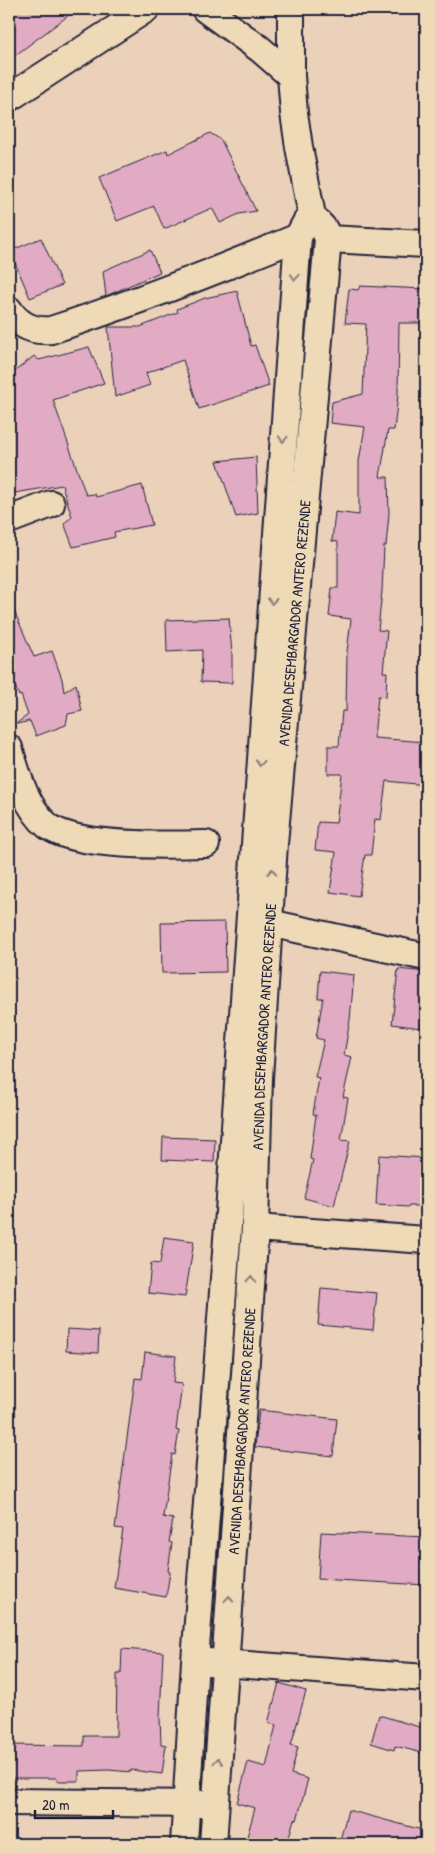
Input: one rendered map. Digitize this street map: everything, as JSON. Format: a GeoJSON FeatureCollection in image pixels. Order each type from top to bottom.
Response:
{"type":"FeatureCollection","features":[{"type":"Feature","properties":{"kind":"street"},"geometry":{"type":"LineString","coordinates":[[9,98],[146,9]]}},
{"type":"Feature","properties":{"kind":"street"},"geometry":{"type":"LineString","coordinates":[[205,9],[260,49],[291,76]]}},
{"type":"Feature","properties":{"kind":"street"},"geometry":{"type":"LineString","coordinates":[[291,9],[291,76],[294,113],[312,216],[324,229],[328,239],[426,244]]}},
{"type":"Feature","properties":{"kind":"street","name":"AVENIDA DESEMBARGADOR ANTERO REZENDE"},"geometry":{"type":"LineString","coordinates":[[184,1844],[195,1661],[215,1399],[249,1077],[278,506],[298,237],[306,222],[312,216]]}},
{"type":"Feature","properties":{"kind":"street"},"geometry":{"type":"LineString","coordinates":[[9,310],[26,327],[40,331],[51,330],[136,302],[298,237]]}},
{"type":"Feature","properties":{"kind":"street","name":"AVENIDA DESEMBARGADOR ANTERO REZENDE"},"geometry":{"type":"LineString","coordinates":[[255,985],[269,923],[274,844],[328,239]]}},
{"type":"Feature","properties":{"kind":"street"},"geometry":{"type":"LineString","coordinates":[[9,520],[51,504]]}},
{"type":"Feature","properties":{"kind":"street"},"geometry":{"type":"LineString","coordinates":[[278,506],[304,509]]}},
{"type":"Feature","properties":{"kind":"street"},"geometry":{"type":"LineString","coordinates":[[9,748],[26,796],[36,812],[48,825],[64,834],[104,841],[206,844]]}},
{"type":"Feature","properties":{"kind":"street"},"geometry":{"type":"LineString","coordinates":[[269,923],[426,956]]}},
{"type":"Feature","properties":{"kind":"street","name":"AVENIDA DESEMBARGADOR ANTERO REZENDE"},"geometry":{"type":"LineString","coordinates":[[213,1844],[255,1228],[249,1077]]}},
{"type":"Feature","properties":{"kind":"street"},"geometry":{"type":"LineString","coordinates":[[255,1228],[426,1240]]}},
{"type":"Feature","properties":{"kind":"street"},"geometry":{"type":"LineString","coordinates":[[215,1399],[243,1401]]}},
{"type":"Feature","properties":{"kind":"street"},"geometry":{"type":"LineString","coordinates":[[195,1661],[426,1678]]}},
{"type":"Feature","properties":{"kind":"street"},"geometry":{"type":"LineString","coordinates":[[9,1802],[216,1804]]}},
{"type":"Feature","properties":{"kind":"building"},"geometry":{"type":"Polygon","coordinates":[[[9,9],[77,9],[9,60],[9,9]]]}},
{"type":"Feature","properties":{"kind":"building"},"geometry":{"type":"Polygon","coordinates":[[[210,133],[221,140],[256,211],[239,214],[220,223],[212,208],[164,229],[154,206],[117,221],[99,178],[167,150],[168,154],[210,133]]]}},
{"type":"Feature","properties":{"kind":"building"},"geometry":{"type":"Polygon","coordinates":[[[41,238],[62,285],[30,298],[10,251],[41,238]]]}},
{"type":"Feature","properties":{"kind":"building"},"geometry":{"type":"Polygon","coordinates":[[[150,250],[160,272],[106,296],[103,271],[150,250]]]}},
{"type":"Feature","properties":{"kind":"building"},"geometry":{"type":"Polygon","coordinates":[[[360,286],[426,289],[426,323],[399,323],[398,395],[394,430],[388,430],[380,477],[388,477],[389,514],[386,546],[384,546],[378,630],[387,631],[383,672],[387,672],[386,697],[378,696],[374,738],[426,742],[426,785],[386,781],[381,820],[375,819],[371,855],[365,855],[359,896],[330,892],[336,852],[315,850],[318,822],[336,823],[342,774],[328,774],[328,746],[339,746],[342,711],[346,711],[347,652],[351,619],[329,616],[332,588],[338,588],[338,542],[332,541],[335,512],[359,515],[359,461],[365,427],[330,423],[332,402],[363,394],[366,324],[345,323],[349,289],[358,290],[360,286]]]}},
{"type":"Feature","properties":{"kind":"building"},"geometry":{"type":"Polygon","coordinates":[[[237,291],[251,346],[255,345],[269,386],[199,409],[183,360],[146,373],[150,385],[115,397],[108,327],[140,327],[178,312],[177,309],[205,298],[237,291]]]}},
{"type":"Feature","properties":{"kind":"building"},"geometry":{"type":"Polygon","coordinates":[[[89,347],[104,383],[53,400],[86,495],[95,494],[96,497],[142,485],[152,525],[114,532],[115,537],[73,547],[64,523],[72,517],[62,485],[9,494],[9,376],[34,356],[39,360],[89,347]]]}},
{"type":"Feature","properties":{"kind":"building"},"geometry":{"type":"Polygon","coordinates":[[[256,457],[258,513],[236,517],[217,461],[256,457]]]}},
{"type":"Feature","properties":{"kind":"building"},"geometry":{"type":"Polygon","coordinates":[[[9,599],[34,657],[52,651],[62,679],[64,692],[76,684],[82,711],[68,714],[66,725],[36,736],[30,721],[17,724],[28,715],[9,670],[9,599]]]}},
{"type":"Feature","properties":{"kind":"building"},"geometry":{"type":"Polygon","coordinates":[[[229,618],[232,683],[201,682],[202,650],[167,652],[166,620],[229,618]]]}},
{"type":"Feature","properties":{"kind":"building"},"geometry":{"type":"Polygon","coordinates":[[[225,922],[226,972],[162,973],[161,923],[225,922]]]}},
{"type":"Feature","properties":{"kind":"building"},"geometry":{"type":"Polygon","coordinates":[[[398,969],[426,972],[421,1028],[392,1024],[398,969]]]}},
{"type":"Feature","properties":{"kind":"building"},"geometry":{"type":"Polygon","coordinates":[[[320,971],[354,975],[350,1020],[344,1055],[352,1057],[343,1097],[348,1098],[341,1140],[350,1141],[334,1206],[304,1198],[313,1160],[310,1159],[316,1115],[313,1114],[319,1078],[315,1077],[324,1040],[316,1038],[323,998],[318,998],[320,971]]]}},
{"type":"Feature","properties":{"kind":"building"},"geometry":{"type":"Polygon","coordinates":[[[163,1137],[215,1139],[214,1162],[162,1160],[163,1137]]]}},
{"type":"Feature","properties":{"kind":"building"},"geometry":{"type":"Polygon","coordinates":[[[379,1155],[426,1158],[426,1206],[376,1205],[379,1155]]]}},
{"type":"Feature","properties":{"kind":"building"},"geometry":{"type":"Polygon","coordinates":[[[164,1237],[194,1241],[185,1297],[148,1293],[151,1263],[160,1264],[164,1237]]]}},
{"type":"Feature","properties":{"kind":"building"},"geometry":{"type":"Polygon","coordinates":[[[321,1288],[377,1293],[373,1330],[318,1325],[321,1288]]]}},
{"type":"Feature","properties":{"kind":"building"},"geometry":{"type":"Polygon","coordinates":[[[67,1329],[99,1331],[98,1353],[66,1351],[67,1329]]]}},
{"type":"Feature","properties":{"kind":"building"},"geometry":{"type":"Polygon","coordinates":[[[145,1352],[176,1356],[173,1383],[182,1384],[176,1430],[179,1431],[175,1455],[172,1454],[163,1517],[173,1519],[169,1542],[172,1543],[166,1597],[114,1588],[123,1529],[115,1528],[135,1378],[142,1379],[145,1352]]]}},
{"type":"Feature","properties":{"kind":"building"},"geometry":{"type":"Polygon","coordinates":[[[259,1410],[337,1419],[333,1456],[255,1447],[259,1410]]]}},
{"type":"Feature","properties":{"kind":"building"},"geometry":{"type":"Polygon","coordinates":[[[321,1532],[426,1537],[426,1585],[318,1579],[321,1532]]]}},
{"type":"Feature","properties":{"kind":"building"},"geometry":{"type":"Polygon","coordinates":[[[122,1649],[163,1652],[160,1717],[161,1744],[166,1745],[162,1774],[131,1770],[131,1772],[109,1770],[79,1771],[79,1781],[57,1781],[57,1778],[9,1778],[9,1745],[84,1746],[84,1736],[116,1736],[117,1674],[121,1674],[122,1649]]]}},
{"type":"Feature","properties":{"kind":"building"},"geometry":{"type":"Polygon","coordinates":[[[279,1683],[306,1691],[291,1745],[298,1747],[291,1774],[308,1779],[297,1820],[294,1819],[287,1844],[245,1844],[255,1808],[237,1803],[248,1762],[266,1767],[276,1725],[268,1723],[279,1683]]]}},
{"type":"Feature","properties":{"kind":"building"},"geometry":{"type":"Polygon","coordinates":[[[379,1715],[426,1729],[426,1754],[395,1746],[394,1750],[371,1743],[379,1715]]]}},
{"type":"Feature","properties":{"kind":"building"},"geometry":{"type":"Polygon","coordinates":[[[348,1810],[426,1831],[426,1844],[339,1844],[348,1810]]]}}]}
